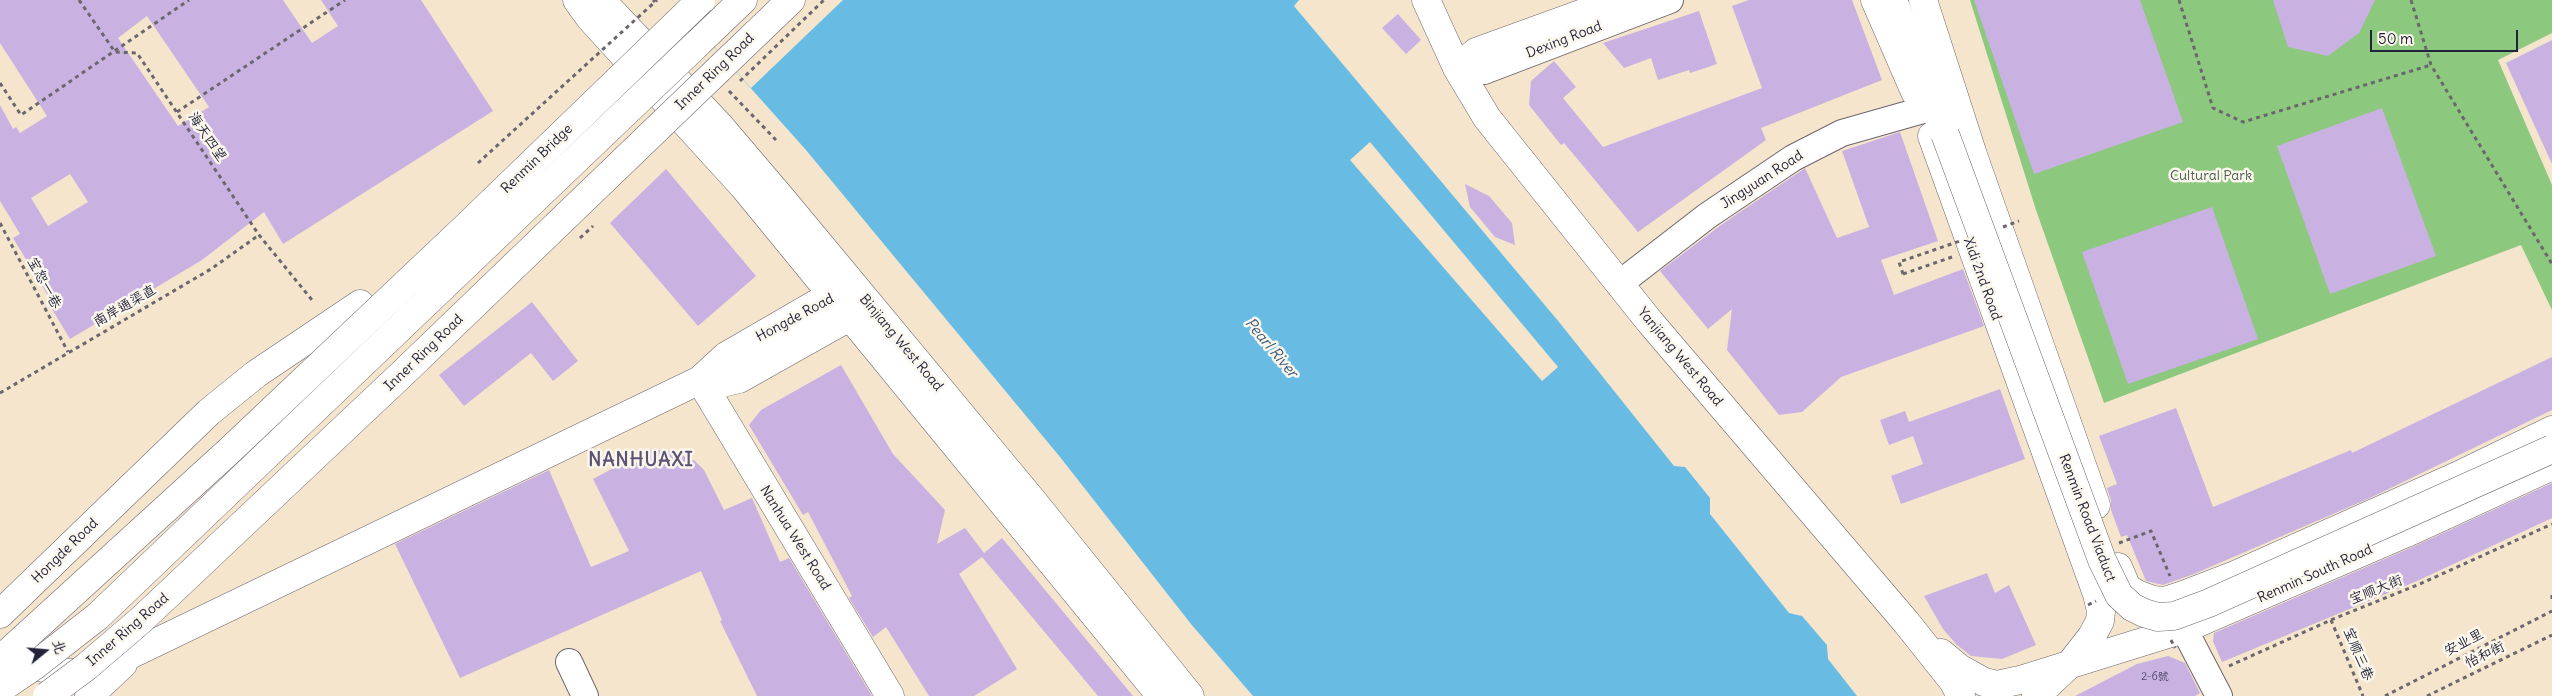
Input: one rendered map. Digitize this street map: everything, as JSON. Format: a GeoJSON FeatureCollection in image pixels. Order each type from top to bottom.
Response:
{"type":"FeatureCollection","features":[{"type":"Feature","properties":{"kind":"main road","name":"Binjiang West Road"},"geometry":{"type":"LineString","coordinates":[[577,0],[590,18],[1032,500],[1190,696]]}},
{"type":"Feature","properties":{"kind":"main road","name":"Binjiang West Road"},"geometry":{"type":"LineString","coordinates":[[601,0],[719,125],[848,301],[1161,696]]}},
{"type":"Feature","properties":{"kind":"main road","name":"Renmin Bridge"},"geometry":{"type":"LineString","coordinates":[[365,310],[606,68],[682,0]]}},
{"type":"Feature","properties":{"kind":"main road","name":"Renmin Bridge"},"geometry":{"type":"LineString","coordinates":[[365,310],[701,0]]}},
{"type":"Feature","properties":{"kind":"main road"},"geometry":{"type":"LineString","coordinates":[[0,689],[34,666],[98,616],[743,0]]}},
{"type":"Feature","properties":{"kind":"main road","name":"Inner Ring Road"},"geometry":{"type":"LineString","coordinates":[[46,696],[121,638],[191,573],[417,360],[791,0]]}},
{"type":"Feature","properties":{"kind":"main road","name":"Yanjiang West Road"},"geometry":{"type":"LineString","coordinates":[[1426,0],[1457,68],[1487,118],[1619,284],[1906,622],[1953,680],[1961,696]]}},
{"type":"Feature","properties":{"kind":"main road"},"geometry":{"type":"LineString","coordinates":[[1457,68],[1476,52],[1618,0]]}},
{"type":"Feature","properties":{"kind":"main road","name":"Xidi 2nd Road"},"geometry":{"type":"LineString","coordinates":[[1875,0],[1923,110],[1968,245],[2105,571]]}},
{"type":"Feature","properties":{"kind":"main road"},"geometry":{"type":"LineString","coordinates":[[1885,0],[1945,134]]}},
{"type":"Feature","properties":{"kind":"main road"},"geometry":{"type":"LineString","coordinates":[[1893,0],[1945,134]]}},
{"type":"Feature","properties":{"kind":"main road"},"geometry":{"type":"LineString","coordinates":[[1919,1],[1945,134]]}},
{"type":"Feature","properties":{"kind":"main road"},"geometry":{"type":"LineString","coordinates":[[1919,1],[1973,155],[2105,571],[2100,621],[2092,636],[2071,663],[2036,696]]}},
{"type":"Feature","properties":{"kind":"main road","name":"Renmin Road Viaduct"},"geometry":{"type":"LineString","coordinates":[[1945,134],[2102,560],[2119,595],[2138,610],[2158,617],[2174,616],[2202,606],[2552,449]]}},
{"type":"Feature","properties":{"kind":"main road","name":"Hongde Road"},"geometry":{"type":"LineString","coordinates":[[11,662],[48,670],[83,673],[107,666],[700,380],[726,356],[848,301]]}},
{"type":"Feature","properties":{"kind":"main road","name":"Hongde Road"},"geometry":{"type":"LineString","coordinates":[[0,614],[233,392],[365,310]]}},
{"type":"Feature","properties":{"kind":"main road"},"geometry":{"type":"LineString","coordinates":[[135,653],[113,654],[98,645],[89,620],[90,609],[95,601],[272,430],[317,383],[365,310]]}},
{"type":"Feature","properties":{"kind":"main road"},"geometry":{"type":"LineString","coordinates":[[0,642],[143,507],[313,354],[365,310]]}},
{"type":"Feature","properties":{"kind":"main road"},"geometry":{"type":"LineString","coordinates":[[11,662],[229,451],[365,310]]}},
{"type":"Feature","properties":{"kind":"main road","name":"Nanhua West Road"},"geometry":{"type":"LineString","coordinates":[[700,380],[890,696]]}},
{"type":"Feature","properties":{"kind":"main road"},"geometry":{"type":"LineString","coordinates":[[2105,571],[2132,592],[2153,600],[2165,601],[2235,575],[2457,476],[2552,430]]}},
{"type":"Feature","properties":{"kind":"main road","name":"Renmin South Road"},"geometry":{"type":"LineString","coordinates":[[1906,622],[1959,668],[1984,682],[1997,685],[2020,680],[2184,630],[2411,531],[2552,466]]}},
{"type":"Feature","properties":{"kind":"main road"},"geometry":{"type":"LineString","coordinates":[[0,620],[11,662],[19,682],[15,696]]}},
{"type":"Feature","properties":{"kind":"main road"},"geometry":{"type":"LineString","coordinates":[[89,696],[135,653]]}},
{"type":"Feature","properties":{"kind":"main road"},"geometry":{"type":"LineString","coordinates":[[11,662],[46,696]]}},
{"type":"Feature","properties":{"kind":"street","name":"Dexing Road"},"geometry":{"type":"LineString","coordinates":[[1457,68],[1484,71],[1670,0]]}},
{"type":"Feature","properties":{"kind":"street","name":"Jingyuan Road"},"geometry":{"type":"LineString","coordinates":[[1619,284],[1707,216],[1793,158],[1842,133],[1923,110]]}},
{"type":"Feature","properties":{"kind":"street"},"geometry":{"type":"LineString","coordinates":[[2184,630],[2214,686]]}},
{"type":"Feature","properties":{"kind":"street"},"geometry":{"type":"LineString","coordinates":[[568,662],[585,696]]}},
{"type":"Feature","properties":{"kind":"path"},"geometry":{"type":"LineString","coordinates":[[78,0],[115,52]]}},
{"type":"Feature","properties":{"kind":"path"},"geometry":{"type":"LineString","coordinates":[[0,83],[21,115],[189,0]]}},
{"type":"Feature","properties":{"kind":"path"},"geometry":{"type":"LineString","coordinates":[[177,112],[345,0]]}},
{"type":"Feature","properties":{"kind":"path"},"geometry":{"type":"LineString","coordinates":[[2180,0],[2213,108],[2243,122],[2431,64]]}},
{"type":"Feature","properties":{"kind":"path"},"geometry":{"type":"LineString","coordinates":[[2411,0],[2431,64],[2552,264]]}},
{"type":"Feature","properties":{"kind":"path"},"geometry":{"type":"LineString","coordinates":[[478,163],[655,1]]}},
{"type":"Feature","properties":{"kind":"path","name":"海天四望"},"geometry":{"type":"LineString","coordinates":[[115,52],[137,52],[259,235],[312,300]]}},
{"type":"Feature","properties":{"kind":"path"},"geometry":{"type":"LineString","coordinates":[[729,91],[776,140]]}},
{"type":"Feature","properties":{"kind":"path"},"geometry":{"type":"LineString","coordinates":[[2001,228],[2020,221]]}},
{"type":"Feature","properties":{"kind":"path","name":"宝恕一巷"},"geometry":{"type":"LineString","coordinates":[[0,223],[68,352]]}},
{"type":"Feature","properties":{"kind":"path","name":"南岸通渠直"},"geometry":{"type":"LineString","coordinates":[[0,393],[211,269],[259,235]]}},
{"type":"Feature","properties":{"kind":"path"},"geometry":{"type":"LineString","coordinates":[[1968,245],[1904,274],[1899,262],[1968,245]]}},
{"type":"Feature","properties":{"kind":"path","name":"宝顺大街"},"geometry":{"type":"LineString","coordinates":[[2214,686],[2331,620],[2422,583],[2552,524]]}},
{"type":"Feature","properties":{"kind":"path","name":"安业里"},"geometry":{"type":"LineString","coordinates":[[2386,696],[2552,611]]}},
{"type":"Feature","properties":{"kind":"path","name":"宝顺三巷"},"geometry":{"type":"LineString","coordinates":[[2331,620],[2364,696]]}},
{"type":"Feature","properties":{"kind":"path","name":"怡和街"},"geometry":{"type":"LineString","coordinates":[[2427,696],[2552,635]]}},
{"type":"Feature","properties":{"kind":"green space","name":"Cultural Park"},"geometry":{"type":"Polygon","coordinates":[[[1970,0],[2552,0],[2552,33],[2498,60],[2552,185],[2552,310],[2521,245],[2104,403],[2036,210],[1970,0]]]}},
{"type":"Feature","properties":{"kind":"water","name":"Pearl River"},"geometry":{"type":"Polygon","coordinates":[[[672,0],[1299,0],[1294,6],[1559,322],[1674,466],[1685,467],[1710,498],[1710,514],[1789,613],[1802,616],[1827,645],[1828,659],[1857,696],[1253,696],[1191,624],[1060,457],[806,150],[672,0]]]}},
{"type":"Feature","properties":{"kind":"pier"},"geometry":{"type":"Polygon","coordinates":[[[672,0],[843,0],[751,88],[672,0]]]}},
{"type":"Feature","properties":{"kind":"pier"},"geometry":{"type":"Polygon","coordinates":[[[1370,142],[1558,367],[1542,381],[1350,160],[1370,142]]]}},
{"type":"Feature","properties":{"kind":"building"},"geometry":{"type":"Polygon","coordinates":[[[0,0],[283,0],[312,43],[338,26],[321,0],[421,0],[493,111],[283,244],[264,212],[202,260],[70,339],[52,309],[55,307],[13,238],[20,234],[0,201],[0,105],[13,129],[16,127],[20,133],[47,116],[0,43],[0,0]],[[147,16],[118,38],[178,126],[209,107],[147,16]],[[70,174],[31,198],[48,226],[88,202],[70,174]]]}},
{"type":"Feature","properties":{"kind":"building"},"geometry":{"type":"Polygon","coordinates":[[[1749,0],[1852,0],[1882,80],[1761,128],[1766,140],[1638,232],[1564,143],[1561,145],[1529,105],[1531,81],[1554,61],[1576,87],[1563,98],[1603,147],[1762,88],[1732,6],[1749,0]]]}},
{"type":"Feature","properties":{"kind":"building"},"geometry":{"type":"Polygon","coordinates":[[[1974,0],[2140,0],[2183,122],[2034,174],[1974,0]]]}},
{"type":"Feature","properties":{"kind":"building"},"geometry":{"type":"Polygon","coordinates":[[[2273,0],[2375,0],[2359,33],[2328,56],[2288,47],[2273,0]]]}},
{"type":"Feature","properties":{"kind":"building"},"geometry":{"type":"Polygon","coordinates":[[[1699,11],[1717,64],[1690,73],[1689,70],[1658,80],[1651,58],[1624,68],[1603,43],[1699,11]]]}},
{"type":"Feature","properties":{"kind":"building"},"geometry":{"type":"Polygon","coordinates":[[[1398,14],[1421,40],[1406,54],[1382,28],[1398,14]]]}},
{"type":"Feature","properties":{"kind":"building"},"geometry":{"type":"Polygon","coordinates":[[[2552,40],[2552,164],[2506,63],[2552,40]]]}},
{"type":"Feature","properties":{"kind":"building"},"geometry":{"type":"Polygon","coordinates":[[[2382,108],[2436,256],[2330,294],[2277,146],[2382,108]]]}},
{"type":"Feature","properties":{"kind":"building"},"geometry":{"type":"Polygon","coordinates":[[[1900,132],[1938,241],[1881,260],[1894,295],[1963,269],[1984,326],[1841,377],[1802,412],[1779,415],[1727,350],[1732,309],[1708,329],[1660,271],[1721,225],[1805,168],[1837,238],[1869,227],[1842,151],[1900,132]]]}},
{"type":"Feature","properties":{"kind":"building"},"geometry":{"type":"Polygon","coordinates":[[[666,169],[756,276],[698,326],[610,223],[666,169]]]}},
{"type":"Feature","properties":{"kind":"building"},"geometry":{"type":"Polygon","coordinates":[[[1465,184],[1489,196],[1512,223],[1515,245],[1495,237],[1470,207],[1465,184]]]}},
{"type":"Feature","properties":{"kind":"building"},"geometry":{"type":"Polygon","coordinates":[[[2212,207],[2258,339],[2128,384],[2082,252],[2212,207]]]}},
{"type":"Feature","properties":{"kind":"building"},"geometry":{"type":"Polygon","coordinates":[[[532,302],[578,361],[553,381],[531,353],[464,406],[439,375],[532,302]]]}},
{"type":"Feature","properties":{"kind":"building"},"geometry":{"type":"Polygon","coordinates":[[[2552,357],[2552,410],[2370,498],[2194,574],[2163,585],[2146,581],[2127,535],[2121,537],[2111,510],[2111,500],[2107,488],[2117,484],[2099,436],[2176,408],[2213,507],[2351,450],[2352,453],[2552,357]]]}},
{"type":"Feature","properties":{"kind":"building"},"geometry":{"type":"Polygon","coordinates":[[[841,365],[893,454],[945,510],[937,544],[965,528],[984,553],[1002,538],[1133,696],[1098,696],[982,557],[959,574],[1017,669],[974,696],[929,696],[886,627],[873,637],[849,598],[852,596],[808,512],[803,515],[749,425],[761,410],[841,365]]]}},
{"type":"Feature","properties":{"kind":"building"},"geometry":{"type":"Polygon","coordinates":[[[2000,389],[2025,459],[1901,504],[1891,476],[1923,464],[1913,436],[1889,445],[1880,420],[1905,411],[1909,422],[2000,389]]]}},
{"type":"Feature","properties":{"kind":"building"},"geometry":{"type":"Polygon","coordinates":[[[647,450],[673,451],[695,461],[704,470],[724,510],[752,498],[780,562],[789,558],[872,696],[757,696],[720,621],[722,620],[701,571],[460,678],[395,544],[549,470],[591,567],[629,551],[593,479],[647,450]]]}},
{"type":"Feature","properties":{"kind":"building"},"geometry":{"type":"Polygon","coordinates":[[[2552,483],[2552,518],[2417,581],[2222,662],[2213,641],[2214,633],[2417,545],[2552,483]]]}},
{"type":"Feature","properties":{"kind":"building"},"geometry":{"type":"Polygon","coordinates":[[[1987,573],[1995,593],[2009,585],[2036,645],[2002,659],[1971,656],[1957,645],[1943,629],[1924,596],[1987,573]]]}},
{"type":"Feature","properties":{"kind":"building"},"geometry":{"type":"Polygon","coordinates":[[[2168,656],[2185,663],[2200,693],[2195,696],[2075,696],[2137,664],[2168,656]]]}},
{"type":"Feature","properties":{"kind":"district","name":"NANHUAXI"},"geometry":{"type":"Point","coordinates":[641,461]}}]}
